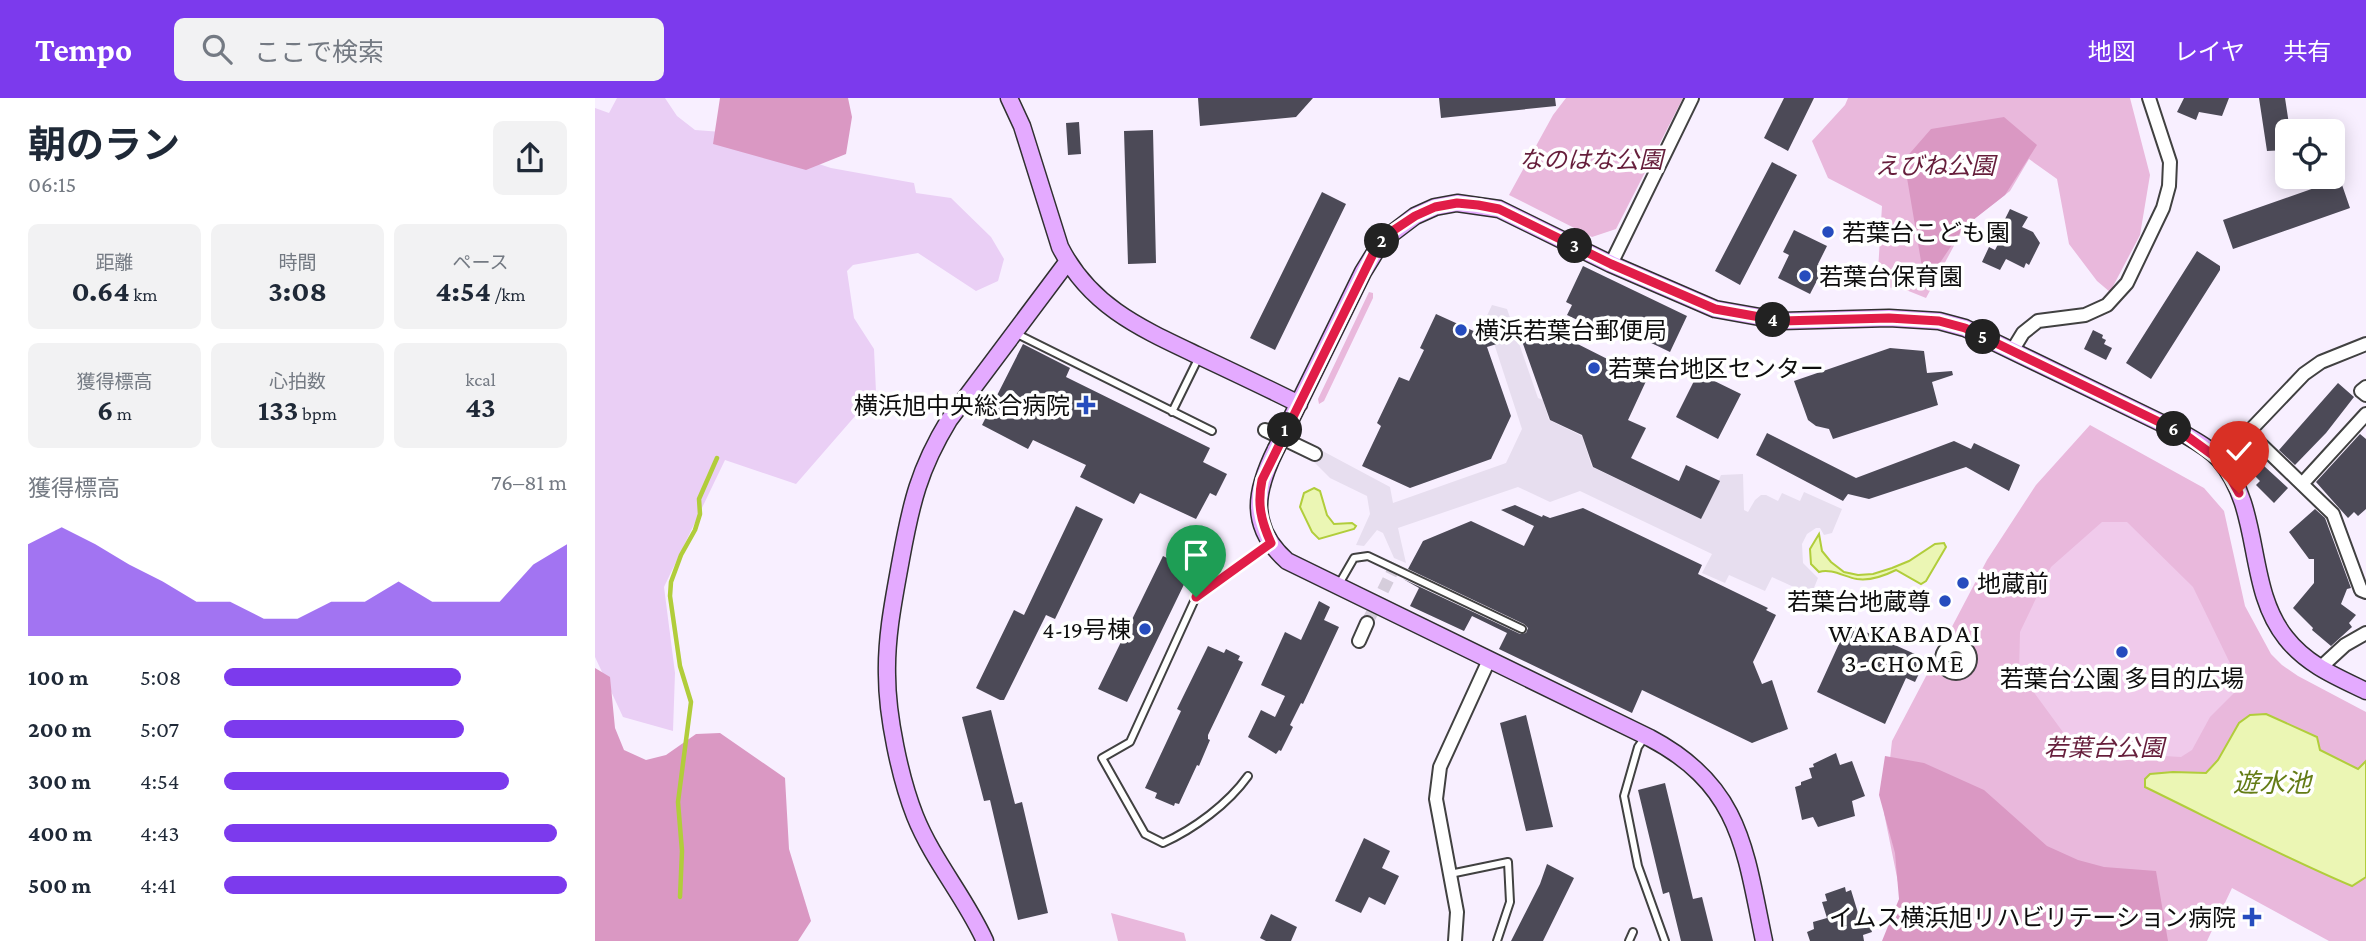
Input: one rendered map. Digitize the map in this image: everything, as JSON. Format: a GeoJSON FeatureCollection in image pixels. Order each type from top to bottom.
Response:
{"type":"FeatureCollection","features":[{"type":"Feature","properties":{"kind":"street"},"geometry":{"type":"LineString","coordinates":[[1009,98],[1022,126],[1054,230],[1067,261],[1097,296],[1116,313],[1196,363],[1299,404]]}},
{"type":"Feature","properties":{"kind":"street"},"geometry":{"type":"LineString","coordinates":[[1611,264],[1692,98]]}},
{"type":"Feature","properties":{"kind":"street"},"geometry":{"type":"LineString","coordinates":[[2012,351],[2023,333],[2038,321],[2085,315],[2107,305],[2127,283],[2163,208],[2169,186],[2170,162],[2149,98]]}},
{"type":"Feature","properties":{"kind":"street"},"geometry":{"type":"LineString","coordinates":[[1764,941],[1737,826],[1721,799],[1684,758],[1646,736],[1296,567],[1271,543],[1259,514],[1258,497],[1262,480],[1373,254],[1394,230],[1415,216],[1435,207],[1457,203],[1499,209],[1695,302],[1734,314],[1782,321],[1875,317],[1939,321],[1965,328],[2184,434],[2221,461],[2242,503],[2262,584],[2277,625],[2299,653],[2320,668],[2366,691]]}},
{"type":"Feature","properties":{"kind":"street"},"geometry":{"type":"LineString","coordinates":[[985,941],[976,920],[927,844],[915,815],[899,757],[886,678],[891,611],[916,488],[936,441],[1067,261]]}},
{"type":"Feature","properties":{"kind":"street"},"geometry":{"type":"LineString","coordinates":[[2221,461],[2304,374],[2321,362],[2366,344]]}},
{"type":"Feature","properties":{"kind":"street"},"geometry":{"type":"LineString","coordinates":[[2366,387],[2361,391],[2366,395]]}},
{"type":"Feature","properties":{"kind":"street"},"geometry":{"type":"LineString","coordinates":[[2302,484],[2366,414]]}},
{"type":"Feature","properties":{"kind":"street"},"geometry":{"type":"LineString","coordinates":[[1265,430],[1315,454]]}},
{"type":"Feature","properties":{"kind":"street"},"geometry":{"type":"LineString","coordinates":[[2249,433],[2333,514],[2361,590],[2366,592]]}},
{"type":"Feature","properties":{"kind":"street"},"geometry":{"type":"LineString","coordinates":[[1359,641],[1367,623]]}},
{"type":"Feature","properties":{"kind":"street"},"geometry":{"type":"LineString","coordinates":[[2320,668],[2345,645],[2366,633]]}},
{"type":"Feature","properties":{"kind":"street"},"geometry":{"type":"LineString","coordinates":[[1455,941],[1457,912],[1436,799],[1440,767],[1489,660]]}},
{"type":"Feature","properties":{"kind":"lane"},"geometry":{"type":"LineString","coordinates":[[1014,333],[1212,431]]}},
{"type":"Feature","properties":{"kind":"lane"},"geometry":{"type":"LineString","coordinates":[[1172,412],[1196,363]]}},
{"type":"Feature","properties":{"kind":"lane"},"geometry":{"type":"LineString","coordinates":[[1248,776],[1240,788],[1184,834],[1163,842],[1145,834],[1102,758],[1130,742],[1196,597],[1271,543]]}},
{"type":"Feature","properties":{"kind":"lane"},"geometry":{"type":"LineString","coordinates":[[1337,587],[1354,558],[1368,556],[1522,629]]}},
{"type":"Feature","properties":{"kind":"lane"},"geometry":{"type":"LineString","coordinates":[[1646,736],[1638,747],[1624,796],[1638,866],[1665,941]]}},
{"type":"Feature","properties":{"kind":"lane"},"geometry":{"type":"LineString","coordinates":[[1448,874],[1508,862],[1510,902],[1497,941]]}},
{"type":"Feature","properties":{"kind":"lane"},"geometry":{"type":"LineString","coordinates":[[1629,941],[1633,933]]}},
{"type":"Feature","properties":{"kind":"shaded area"},"geometry":{"type":"Polygon","coordinates":[[[617,98],[665,98],[677,116],[695,130],[722,132],[831,168],[914,183],[916,193],[951,198],[991,237],[1004,259],[998,281],[976,291],[918,253],[853,265],[847,271],[854,318],[874,349],[876,392],[796,484],[725,460],[664,587],[675,673],[673,731],[623,717],[595,657],[595,108],[609,113],[617,98]]]}},
{"type":"Feature","properties":{"kind":"shaded area"},"geometry":{"type":"Polygon","coordinates":[[[1492,305],[1507,309],[1538,398],[1543,400],[1549,420],[1582,436],[1592,467],[1701,519],[1721,475],[1743,474],[1744,510],[1748,512],[1761,495],[1778,501],[1782,493],[1800,501],[1804,492],[1842,509],[1832,533],[1824,535],[1820,528],[1816,528],[1807,534],[1802,544],[1803,563],[1818,578],[1811,595],[1772,577],[1765,591],[1729,575],[1725,583],[1702,573],[1712,554],[1580,491],[1550,502],[1518,487],[1398,528],[1406,563],[1394,558],[1383,533],[1377,530],[1364,546],[1356,545],[1370,514],[1367,496],[1330,478],[1312,460],[1317,448],[1390,487],[1393,503],[1506,463],[1522,429],[1488,325],[1484,322],[1492,305]]]}},
{"type":"Feature","properties":{"kind":"green space"},"geometry":{"type":"Polygon","coordinates":[[[720,98],[848,98],[852,117],[846,154],[806,170],[713,144],[720,98]]]}},
{"type":"Feature","properties":{"kind":"green space","name":"なのはな公園"},"geometry":{"type":"Polygon","coordinates":[[[1566,98],[1683,98],[1616,229],[1592,237],[1509,195],[1553,115],[1566,98]]]}},
{"type":"Feature","properties":{"kind":"green space","name":"えびね公園"},"geometry":{"type":"Polygon","coordinates":[[[1848,98],[2130,98],[2150,175],[2140,235],[2110,292],[2097,281],[2069,244],[2057,179],[2029,159],[2010,191],[1964,227],[1926,298],[1901,288],[1877,287],[1882,206],[1828,178],[1812,141],[1845,105],[1848,98]]]}},
{"type":"Feature","properties":{"kind":"green space"},"geometry":{"type":"Polygon","coordinates":[[[2004,117],[2037,145],[2005,195],[1964,227],[1925,285],[1904,160],[1931,129],[2004,117]]]}},
{"type":"Feature","properties":{"kind":"green space"},"geometry":{"type":"Polygon","coordinates":[[[1369,292],[1373,293],[1373,298],[1324,401],[1319,404],[1318,399],[1369,292]]]}},
{"type":"Feature","properties":{"kind":"green space","name":"若葉台公園"},"geometry":{"type":"Polygon","coordinates":[[[2090,425],[2204,488],[2224,511],[2245,606],[2271,654],[2298,676],[2366,712],[2366,941],[2329,941],[2232,888],[2207,941],[1885,941],[1902,902],[1884,813],[1892,741],[1987,560],[2036,485],[2090,425]]]}},
{"type":"Feature","properties":{"kind":"green space","name":"若葉台公園 多目的広場"},"geometry":{"type":"Polygon","coordinates":[[[2102,522],[2127,522],[2193,587],[2241,686],[2210,717],[2192,750],[2181,757],[2096,752],[2068,739],[2019,672],[2020,632],[2051,567],[2102,522]]]}},
{"type":"Feature","properties":{"kind":"green space"},"geometry":{"type":"Polygon","coordinates":[[[595,668],[610,677],[615,728],[624,750],[646,760],[666,755],[696,734],[720,733],[785,778],[789,849],[811,921],[798,941],[595,941],[595,668]]]}},
{"type":"Feature","properties":{"kind":"green space"},"geometry":{"type":"Polygon","coordinates":[[[1885,756],[1924,763],[1984,790],[2047,846],[2078,860],[2104,867],[2156,871],[2168,941],[1882,941],[1899,899],[1895,853],[1879,795],[1885,756]]]}},
{"type":"Feature","properties":{"kind":"green space"},"geometry":{"type":"Polygon","coordinates":[[[1111,913],[1184,933],[1186,941],[1118,941],[1111,913]]]}},
{"type":"Feature","properties":{"kind":"water"},"geometry":{"type":"Polygon","coordinates":[[[1314,488],[1320,491],[1327,515],[1334,524],[1352,523],[1356,526],[1354,529],[1319,539],[1312,532],[1300,507],[1304,493],[1314,488]]]}},
{"type":"Feature","properties":{"kind":"water"},"geometry":{"type":"Polygon","coordinates":[[[1819,534],[1822,551],[1831,562],[1844,572],[1858,575],[1892,568],[1909,561],[1935,544],[1944,543],[1946,547],[1926,581],[1921,584],[1896,570],[1877,578],[1857,579],[1833,572],[1819,572],[1811,564],[1810,549],[1819,534]]]}},
{"type":"Feature","properties":{"kind":"water","name":"遊水池"},"geometry":{"type":"Polygon","coordinates":[[[2266,714],[2317,737],[2320,750],[2358,769],[2366,761],[2366,877],[2352,886],[2145,787],[2145,779],[2150,774],[2206,773],[2218,760],[2239,723],[2250,715],[2266,714]]]}},
{"type":"Feature","properties":{"kind":"building"},"geometry":{"type":"Polygon","coordinates":[[[1198,98],[1313,98],[1296,117],[1200,126],[1198,98]]]}},
{"type":"Feature","properties":{"kind":"building"},"geometry":{"type":"Polygon","coordinates":[[[1439,98],[1555,98],[1556,106],[1441,118],[1439,98]]]}},
{"type":"Feature","properties":{"kind":"building"},"geometry":{"type":"Polygon","coordinates":[[[1784,98],[1814,98],[1788,151],[1764,138],[1784,98]]]}},
{"type":"Feature","properties":{"kind":"building"},"geometry":{"type":"Polygon","coordinates":[[[2184,98],[2229,98],[2222,116],[2199,112],[2196,120],[2177,112],[2184,98]]]}},
{"type":"Feature","properties":{"kind":"building"},"geometry":{"type":"Polygon","coordinates":[[[2259,98],[2285,98],[2288,119],[2275,119],[2275,151],[2267,151],[2259,98]]]}},
{"type":"Feature","properties":{"kind":"building"},"geometry":{"type":"Polygon","coordinates":[[[1079,122],[1081,154],[1068,155],[1066,123],[1079,122]]]}},
{"type":"Feature","properties":{"kind":"building"},"geometry":{"type":"Polygon","coordinates":[[[1153,130],[1156,263],[1128,264],[1124,131],[1153,130]]]}},
{"type":"Feature","properties":{"kind":"building"},"geometry":{"type":"Polygon","coordinates":[[[1772,162],[1797,175],[1740,285],[1715,271],[1772,162]]]}},
{"type":"Feature","properties":{"kind":"building"},"geometry":{"type":"Polygon","coordinates":[[[2311,189],[2343,189],[2350,208],[2233,249],[2223,220],[2311,189]]]}},
{"type":"Feature","properties":{"kind":"building"},"geometry":{"type":"Polygon","coordinates":[[[1322,192],[1346,204],[1275,350],[1250,338],[1322,192]]]}},
{"type":"Feature","properties":{"kind":"building"},"geometry":{"type":"Polygon","coordinates":[[[2010,209],[2028,217],[2022,227],[2033,232],[2040,243],[2029,265],[2026,263],[2024,268],[2006,259],[2000,270],[1982,262],[1989,247],[1995,250],[2009,223],[2004,221],[2010,209]]]}},
{"type":"Feature","properties":{"kind":"building"},"geometry":{"type":"Polygon","coordinates":[[[1794,230],[1827,246],[1818,264],[1824,267],[1810,294],[1778,278],[1789,255],[1783,252],[1794,230]]]}},
{"type":"Feature","properties":{"kind":"building"},"geometry":{"type":"Polygon","coordinates":[[[2197,251],[2220,266],[2220,270],[2151,379],[2126,363],[2197,251]]]}},
{"type":"Feature","properties":{"kind":"building"},"geometry":{"type":"Polygon","coordinates":[[[1583,266],[1687,316],[1670,352],[1616,326],[1611,336],[1567,315],[1572,305],[1566,302],[1583,266]]]}},
{"type":"Feature","properties":{"kind":"building"},"geometry":{"type":"Polygon","coordinates":[[[1436,314],[1500,343],[1487,347],[1511,416],[1491,459],[1410,488],[1362,466],[1381,426],[1377,423],[1399,377],[1409,381],[1424,350],[1420,348],[1436,314]]]}},
{"type":"Feature","properties":{"kind":"building"},"geometry":{"type":"Polygon","coordinates":[[[1536,323],[1647,379],[1628,420],[1646,428],[1631,458],[1679,481],[1686,465],[1720,481],[1701,519],[1593,467],[1582,435],[1550,420],[1517,327],[1536,323]]]}},
{"type":"Feature","properties":{"kind":"building"},"geometry":{"type":"Polygon","coordinates":[[[2093,330],[2103,335],[2102,338],[2106,340],[2104,344],[2112,348],[2106,360],[2084,349],[2093,330]]]}},
{"type":"Feature","properties":{"kind":"building"},"geometry":{"type":"Polygon","coordinates":[[[1023,344],[1070,368],[1066,377],[1210,448],[1203,462],[1227,474],[1216,496],[1210,493],[1196,519],[1140,493],[1134,504],[1080,477],[1086,465],[1033,440],[1028,449],[982,425],[1023,344]]]}},
{"type":"Feature","properties":{"kind":"building"},"geometry":{"type":"Polygon","coordinates":[[[1890,348],[1924,351],[1927,373],[1952,371],[1953,375],[1932,382],[1938,405],[1833,439],[1829,429],[1816,426],[1808,420],[1794,381],[1890,348]]]}},
{"type":"Feature","properties":{"kind":"building"},"geometry":{"type":"Polygon","coordinates":[[[1698,373],[1741,394],[1718,439],[1676,417],[1698,373]]]}},
{"type":"Feature","properties":{"kind":"building"},"geometry":{"type":"Polygon","coordinates":[[[2338,383],[2354,397],[2326,433],[2295,465],[2279,450],[2338,383]]]}},
{"type":"Feature","properties":{"kind":"building"},"geometry":{"type":"Polygon","coordinates":[[[1767,433],[1856,478],[1954,441],[1971,449],[1974,443],[2020,465],[2009,491],[1966,467],[1869,499],[1848,494],[1843,501],[1756,455],[1767,433]]]}},
{"type":"Feature","properties":{"kind":"building"},"geometry":{"type":"Polygon","coordinates":[[[2360,434],[2366,439],[2366,509],[2358,516],[2354,512],[2348,518],[2316,482],[2360,434]]]}},
{"type":"Feature","properties":{"kind":"building"},"geometry":{"type":"Polygon","coordinates":[[[2251,454],[2288,488],[2274,503],[2256,485],[2260,481],[2245,466],[2251,454]]]}},
{"type":"Feature","properties":{"kind":"building"},"geometry":{"type":"Polygon","coordinates":[[[1515,505],[1550,518],[1583,508],[1702,565],[1698,574],[1768,608],[1766,610],[1776,615],[1753,662],[1762,684],[1772,680],[1788,729],[1752,743],[1642,690],[1632,713],[1499,649],[1507,633],[1472,616],[1464,631],[1410,606],[1419,588],[1403,579],[1520,634],[1526,633],[1528,628],[1524,624],[1408,569],[1423,541],[1471,521],[1524,546],[1534,526],[1501,510],[1515,505]]]}},
{"type":"Feature","properties":{"kind":"building"},"geometry":{"type":"Polygon","coordinates":[[[1076,506],[1103,519],[1055,619],[1046,615],[1004,700],[1000,700],[976,688],[1014,610],[1024,615],[1076,506]]]}},
{"type":"Feature","properties":{"kind":"building"},"geometry":{"type":"Polygon","coordinates":[[[2315,509],[2325,518],[2351,588],[2347,589],[2341,604],[2356,615],[2349,623],[2352,627],[2331,646],[2312,630],[2293,608],[2314,583],[2314,559],[2309,559],[2289,532],[2315,509]]]}},
{"type":"Feature","properties":{"kind":"building","name":"4-19号棟"},"geometry":{"type":"Polygon","coordinates":[[[1163,556],[1191,570],[1127,702],[1098,689],[1163,556]]]}},
{"type":"Feature","properties":{"kind":"building"},"geometry":{"type":"Polygon","coordinates":[[[1319,601],[1330,607],[1324,620],[1339,627],[1303,704],[1301,703],[1290,725],[1293,727],[1281,751],[1276,754],[1248,737],[1261,710],[1275,717],[1285,696],[1261,685],[1285,632],[1301,640],[1319,601]]]}},
{"type":"Feature","properties":{"kind":"building"},"geometry":{"type":"Polygon","coordinates":[[[1848,624],[1926,659],[1915,682],[1906,678],[1885,724],[1817,692],[1848,624]]]}},
{"type":"Feature","properties":{"kind":"building"},"geometry":{"type":"Polygon","coordinates":[[[1208,646],[1224,653],[1226,649],[1240,656],[1238,660],[1243,662],[1208,735],[1210,740],[1199,766],[1197,765],[1179,804],[1175,803],[1174,806],[1155,798],[1157,793],[1145,788],[1181,711],[1177,709],[1208,646]]]}},
{"type":"Feature","properties":{"kind":"building"},"geometry":{"type":"Polygon","coordinates":[[[991,710],[1015,804],[1022,802],[1048,913],[1018,920],[990,800],[984,801],[962,717],[991,710]]]}},
{"type":"Feature","properties":{"kind":"building"},"geometry":{"type":"Polygon","coordinates":[[[1526,715],[1553,827],[1526,831],[1500,723],[1526,715]]]}},
{"type":"Feature","properties":{"kind":"building"},"geometry":{"type":"Polygon","coordinates":[[[1836,753],[1840,765],[1852,761],[1865,796],[1852,801],[1855,816],[1818,827],[1813,817],[1802,820],[1795,787],[1812,778],[1809,768],[1814,767],[1813,764],[1836,753]]]}},
{"type":"Feature","properties":{"kind":"building"},"geometry":{"type":"Polygon","coordinates":[[[1665,783],[1693,899],[1702,897],[1713,941],[1681,941],[1669,892],[1663,894],[1638,790],[1665,783]]]}},
{"type":"Feature","properties":{"kind":"building"},"geometry":{"type":"Polygon","coordinates":[[[1364,838],[1390,851],[1382,868],[1399,876],[1385,905],[1369,897],[1361,913],[1335,901],[1364,838]]]}},
{"type":"Feature","properties":{"kind":"building"},"geometry":{"type":"Polygon","coordinates":[[[1547,864],[1574,878],[1543,941],[1511,941],[1540,884],[1547,864]]]}},
{"type":"Feature","properties":{"kind":"building"},"geometry":{"type":"Polygon","coordinates":[[[1845,887],[1846,892],[1851,890],[1858,913],[1863,911],[1864,918],[1867,916],[1872,932],[1863,935],[1864,941],[1810,941],[1807,932],[1814,929],[1813,922],[1827,918],[1822,902],[1827,901],[1825,894],[1845,887]]]}},
{"type":"Feature","properties":{"kind":"building"},"geometry":{"type":"Polygon","coordinates":[[[1271,914],[1297,927],[1291,941],[1266,941],[1260,938],[1271,914]]]}},
{"type":"Feature","properties":{"kind":"waterway"},"geometry":{"type":"LineString","coordinates":[[680,897],[682,851],[678,802],[691,702],[680,666],[670,596],[671,582],[681,555],[695,530],[700,514],[699,499],[717,458]]}},
{"type":"Feature","properties":{"kind":"tunnel"},"geometry":{"type":"LineString","coordinates":[[1367,623],[1398,560]]}},
{"type":"Feature","properties":{"kind":"place","name":"若葉台こども園"},"geometry":{"type":"Point","coordinates":[1828,232]}},
{"type":"Feature","properties":{"kind":"place","name":"若葉台保育園"},"geometry":{"type":"Point","coordinates":[1805,276]}},
{"type":"Feature","properties":{"kind":"place","name":"横浜若葉台郵便局"},"geometry":{"type":"Point","coordinates":[1461,330]}},
{"type":"Feature","properties":{"kind":"place","name":"若葉台地区センター"},"geometry":{"type":"Point","coordinates":[1594,368]}},
{"type":"Feature","properties":{"kind":"place","name":"横浜旭中央総合病院"},"geometry":{"type":"Point","coordinates":[1086,405]}},
{"type":"Feature","properties":{"kind":"place","name":"地蔵前"},"geometry":{"type":"Point","coordinates":[1963,583]}},
{"type":"Feature","properties":{"kind":"place","name":"若葉台地蔵尊"},"geometry":{"type":"Point","coordinates":[1945,601]}},
{"type":"Feature","properties":{"kind":"place","name":"4-19号棟"},"geometry":{"type":"Point","coordinates":[1145,629]}},
{"type":"Feature","properties":{"kind":"place","name":"若葉台公園 多目的広場"},"geometry":{"type":"Point","coordinates":[2122,652]}},
{"type":"Feature","properties":{"kind":"place","name":"イムス横浜旭リハビリテーション病院"},"geometry":{"type":"Point","coordinates":[2252,917]}},
{"type":"Feature","properties":{"kind":"district","name":"WAKABADAI 3-CHOME"},"geometry":{"type":"Point","coordinates":[1905,648]}},
{"type":"Feature","properties":{"kind":"route"},"geometry":{"type":"LineString","coordinates":[[1196,597],[1271,543],[1259,514],[1258,497],[1262,480],[1373,254],[1394,230],[1415,216],[1435,207],[1457,203],[1499,209],[1611,264],[1715,309],[1782,321],[1889,318],[1939,321],[1965,328],[2184,434],[2221,461],[2239,493]]}}]}
